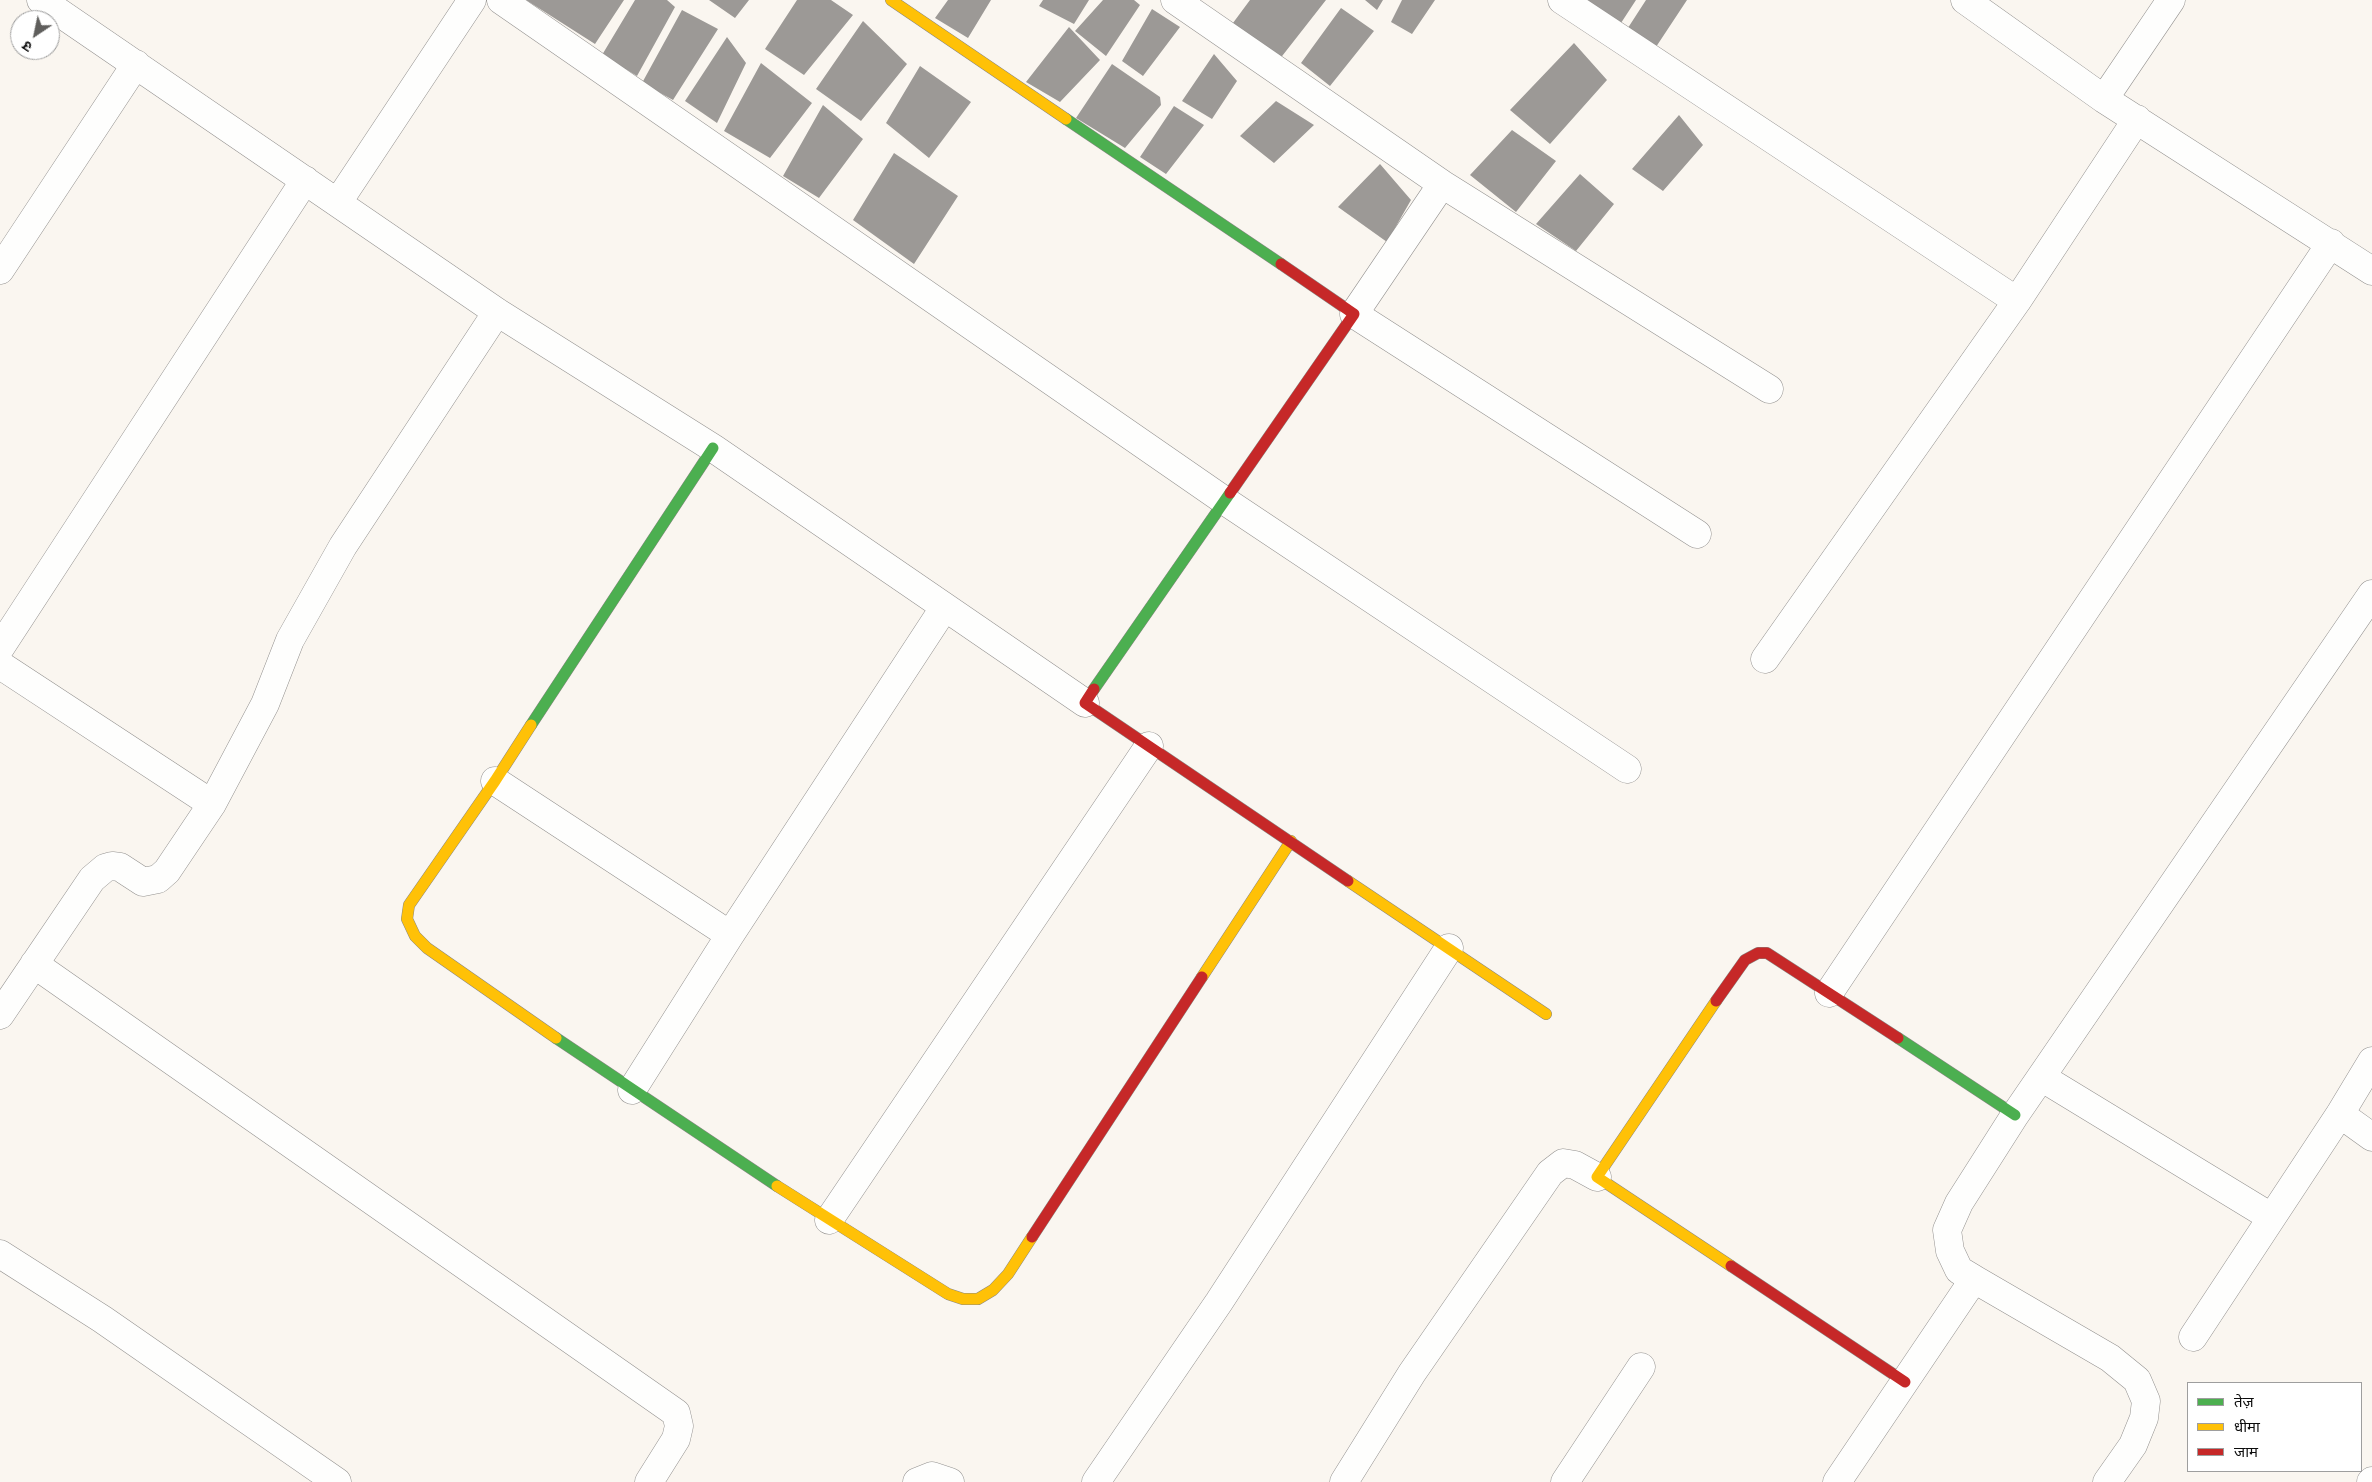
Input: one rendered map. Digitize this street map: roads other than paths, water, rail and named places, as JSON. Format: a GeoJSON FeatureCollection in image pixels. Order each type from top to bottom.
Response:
{"type":"FeatureCollection","features":[{"type":"Feature","properties":{"kind":"street"},"geometry":{"type":"LineString","coordinates":[[42,0],[497,312],[713,448],[944,608],[1546,1014]]}},
{"type":"Feature","properties":{"kind":"street"},"geometry":{"type":"LineString","coordinates":[[338,202],[472,0]]}},
{"type":"Feature","properties":{"kind":"street"},"geometry":{"type":"LineString","coordinates":[[501,0],[1225,501],[1627,769]]}},
{"type":"Feature","properties":{"kind":"street"},"geometry":{"type":"LineString","coordinates":[[891,0],[1354,314],[1698,534]]}},
{"type":"Feature","properties":{"kind":"street"},"geometry":{"type":"LineString","coordinates":[[1175,0],[1442,184],[1769,389]]}},
{"type":"Feature","properties":{"kind":"street"},"geometry":{"type":"LineString","coordinates":[[1562,0],[2018,301]]}},
{"type":"Feature","properties":{"kind":"street"},"geometry":{"type":"LineString","coordinates":[[1965,0],[2104,99],[2372,270]]}},
{"type":"Feature","properties":{"kind":"street"},"geometry":{"type":"LineString","coordinates":[[2104,99],[2171,0]]}},
{"type":"Feature","properties":{"kind":"street"},"geometry":{"type":"LineString","coordinates":[[0,270],[136,64]]}},
{"type":"Feature","properties":{"kind":"street"},"geometry":{"type":"LineString","coordinates":[[1765,659],[2018,301],[2137,119]]}},
{"type":"Feature","properties":{"kind":"street"},"geometry":{"type":"LineString","coordinates":[[0,648],[305,180]]}},
{"type":"Feature","properties":{"kind":"street"},"geometry":{"type":"LineString","coordinates":[[1085,703],[1442,184]]}},
{"type":"Feature","properties":{"kind":"street"},"geometry":{"type":"LineString","coordinates":[[1829,993],[2331,243]]}},
{"type":"Feature","properties":{"kind":"street"},"geometry":{"type":"LineString","coordinates":[[0,1015],[92,879],[105,868],[112,866],[120,868],[143,882],[158,879],[167,871],[212,804],[265,704],[290,640],[343,546],[497,312]]}},
{"type":"Feature","properties":{"kind":"street"},"geometry":{"type":"LineString","coordinates":[[713,448],[555,687],[496,781],[409,905],[407,919],[415,936],[427,948],[632,1090],[829,1220],[948,1294],[963,1299],[978,1299],[993,1290],[1014,1266],[1291,842]]}},
{"type":"Feature","properties":{"kind":"street"},"geometry":{"type":"LineString","coordinates":[[2107,1482],[2133,1446],[2144,1418],[2146,1401],[2137,1380],[2110,1358],[1959,1270],[1950,1251],[1947,1230],[1959,1203],[2015,1115],[2372,594]]}},
{"type":"Feature","properties":{"kind":"street"},"geometry":{"type":"LineString","coordinates":[[632,1090],[730,935],[944,608]]}},
{"type":"Feature","properties":{"kind":"street"},"geometry":{"type":"LineString","coordinates":[[0,665],[212,804]]}},
{"type":"Feature","properties":{"kind":"street"},"geometry":{"type":"LineString","coordinates":[[829,1220],[1149,746]]}},
{"type":"Feature","properties":{"kind":"street"},"geometry":{"type":"LineString","coordinates":[[496,781],[730,935]]}},
{"type":"Feature","properties":{"kind":"street"},"geometry":{"type":"LineString","coordinates":[[1096,1482],[1219,1302],[1450,948]]}},
{"type":"Feature","properties":{"kind":"street"},"geometry":{"type":"LineString","coordinates":[[1597,1177],[1745,960],[1758,953],[1767,953],[2015,1115]]}},
{"type":"Feature","properties":{"kind":"street"},"geometry":{"type":"LineString","coordinates":[[34,964],[676,1413],[679,1426],[676,1439],[648,1482]]}},
{"type":"Feature","properties":{"kind":"street"},"geometry":{"type":"LineString","coordinates":[[2193,1337],[2340,1114],[2372,1061]]}},
{"type":"Feature","properties":{"kind":"street"},"geometry":{"type":"LineString","coordinates":[[2041,1077],[2271,1217]]}},
{"type":"Feature","properties":{"kind":"street"},"geometry":{"type":"LineString","coordinates":[[2340,1114],[2372,1137]]}},
{"type":"Feature","properties":{"kind":"street"},"geometry":{"type":"LineString","coordinates":[[1344,1482],[1412,1373],[1550,1173],[1563,1164],[1575,1165],[1597,1177],[1905,1382]]}},
{"type":"Feature","properties":{"kind":"street"},"geometry":{"type":"LineString","coordinates":[[0,1254],[109,1324],[337,1482]]}},
{"type":"Feature","properties":{"kind":"street"},"geometry":{"type":"LineString","coordinates":[[1837,1482],[1974,1280]]}},
{"type":"Feature","properties":{"kind":"street"},"geometry":{"type":"LineString","coordinates":[[1565,1482],[1641,1367]]}},
{"type":"Feature","properties":{"kind":"street"},"geometry":{"type":"LineString","coordinates":[[917,1482],[932,1476],[950,1482]]}}]}
